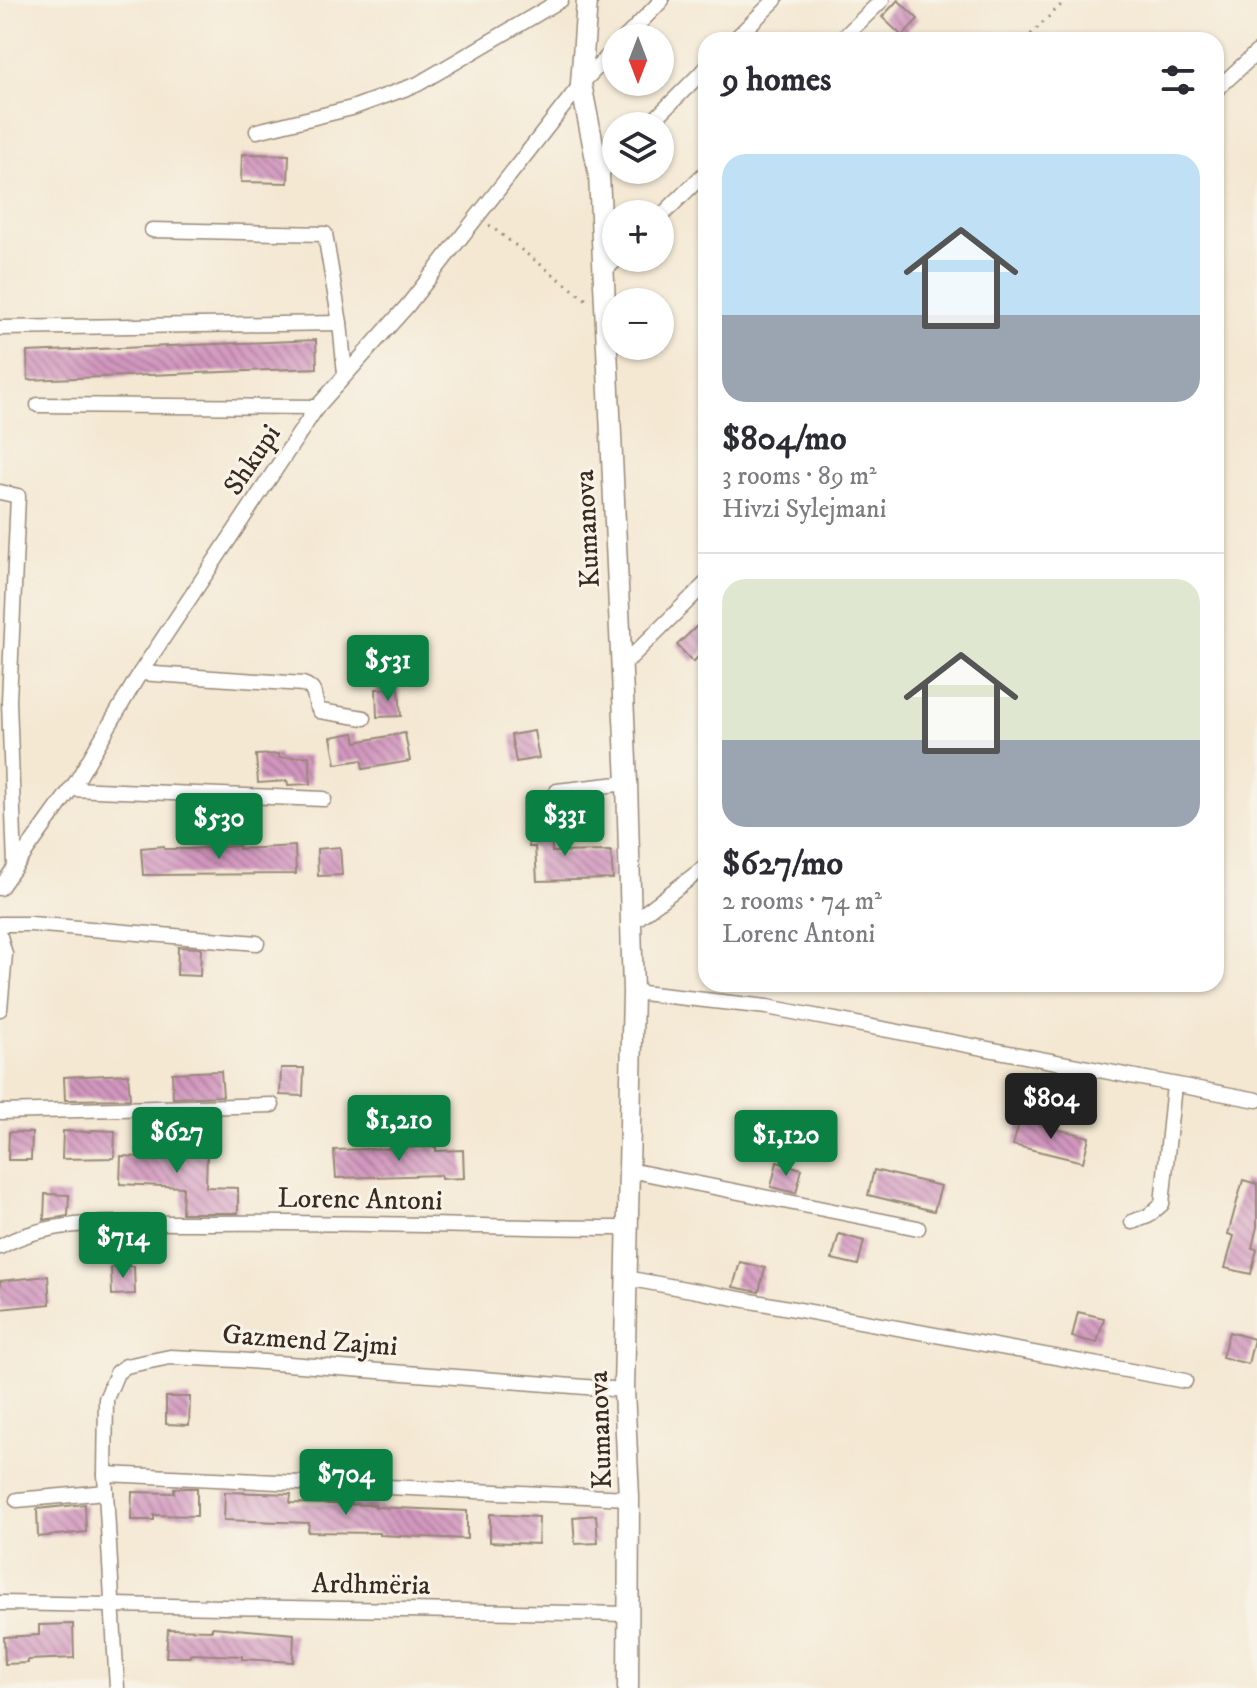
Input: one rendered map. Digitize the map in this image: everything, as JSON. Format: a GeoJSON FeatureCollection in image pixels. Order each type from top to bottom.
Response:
{"type":"FeatureCollection","features":[{"type":"Feature","properties":{"kind":"main road","name":"Kumanova"},"geometry":{"type":"LineString","coordinates":[[587,0],[581,84],[599,174],[603,288]]}},
{"type":"Feature","properties":{"kind":"main road","name":"Kumanova"},"geometry":{"type":"LineString","coordinates":[[606,360],[627,783],[633,992],[624,1390],[629,1498],[628,1688]]}},
{"type":"Feature","properties":{"kind":"street"},"geometry":{"type":"LineString","coordinates":[[257,131],[352,108],[418,84],[561,0]]}},
{"type":"Feature","properties":{"kind":"street"},"geometry":{"type":"LineString","coordinates":[[639,24],[662,0]]}},
{"type":"Feature","properties":{"kind":"street"},"geometry":{"type":"LineString","coordinates":[[742,32],[775,0]]}},
{"type":"Feature","properties":{"kind":"street"},"geometry":{"type":"LineString","coordinates":[[849,32],[882,0]]}},
{"type":"Feature","properties":{"kind":"street"},"geometry":{"type":"LineString","coordinates":[[1224,83],[1257,52]]}},
{"type":"Feature","properties":{"kind":"street","name":"Shkupi"},"geometry":{"type":"LineString","coordinates":[[0,888],[97,750],[140,673],[317,407],[408,305],[476,215],[581,84],[602,62]]}},
{"type":"Feature","properties":{"kind":"street"},"geometry":{"type":"LineString","coordinates":[[662,112],[698,76]]}},
{"type":"Feature","properties":{"kind":"street"},"geometry":{"type":"LineString","coordinates":[[599,174],[602,171]]}},
{"type":"Feature","properties":{"kind":"street"},"geometry":{"type":"LineString","coordinates":[[674,203],[698,180]]}},
{"type":"Feature","properties":{"kind":"street"},"geometry":{"type":"LineString","coordinates":[[152,230],[325,234],[345,374]]}},
{"type":"Feature","properties":{"kind":"street"},"geometry":{"type":"LineString","coordinates":[[0,328],[340,323]]}},
{"type":"Feature","properties":{"kind":"street"},"geometry":{"type":"LineString","coordinates":[[38,405],[317,407]]}},
{"type":"Feature","properties":{"kind":"street"},"geometry":{"type":"LineString","coordinates":[[0,492],[18,496],[4,702],[15,866]]}},
{"type":"Feature","properties":{"kind":"street"},"geometry":{"type":"LineString","coordinates":[[621,667],[698,591]]}},
{"type":"Feature","properties":{"kind":"street"},"geometry":{"type":"LineString","coordinates":[[140,673],[303,684],[316,692],[316,705],[320,711],[364,718]]}},
{"type":"Feature","properties":{"kind":"street"},"geometry":{"type":"LineString","coordinates":[[557,791],[627,783]]}},
{"type":"Feature","properties":{"kind":"street"},"geometry":{"type":"LineString","coordinates":[[71,789],[324,799]]}},
{"type":"Feature","properties":{"kind":"street"},"geometry":{"type":"LineString","coordinates":[[630,924],[698,872]]}},
{"type":"Feature","properties":{"kind":"street"},"geometry":{"type":"LineString","coordinates":[[0,924],[257,943]]}},
{"type":"Feature","properties":{"kind":"street"},"geometry":{"type":"LineString","coordinates":[[0,936],[5,954],[0,1009]]}},
{"type":"Feature","properties":{"kind":"street"},"geometry":{"type":"LineString","coordinates":[[633,992],[767,1007],[1257,1100]]}},
{"type":"Feature","properties":{"kind":"street"},"geometry":{"type":"LineString","coordinates":[[1132,1222],[1148,1216],[1162,1204],[1174,1085]]}},
{"type":"Feature","properties":{"kind":"street"},"geometry":{"type":"LineString","coordinates":[[0,1112],[272,1105]]}},
{"type":"Feature","properties":{"kind":"street"},"geometry":{"type":"LineString","coordinates":[[629,1170],[918,1228]]}},
{"type":"Feature","properties":{"kind":"street","name":"Lorenc Antoni"},"geometry":{"type":"LineString","coordinates":[[0,1247],[30,1234],[58,1227],[118,1224],[627,1228]]}},
{"type":"Feature","properties":{"kind":"street"},"geometry":{"type":"LineString","coordinates":[[626,1278],[1185,1381]]}},
{"type":"Feature","properties":{"kind":"street","name":"Gazmend Zajmi"},"geometry":{"type":"LineString","coordinates":[[117,1688],[105,1474],[106,1399],[117,1373],[126,1366],[170,1357],[392,1370],[624,1390]]}},
{"type":"Feature","properties":{"kind":"street"},"geometry":{"type":"LineString","coordinates":[[105,1474],[629,1498]]}},
{"type":"Feature","properties":{"kind":"street"},"geometry":{"type":"LineString","coordinates":[[17,1500],[106,1492]]}},
{"type":"Feature","properties":{"kind":"street"},"geometry":{"type":"LineString","coordinates":[[0,1603],[111,1604]]}},
{"type":"Feature","properties":{"kind":"street","name":"Ardhmëria"},"geometry":{"type":"LineString","coordinates":[[111,1604],[630,1614]]}},
{"type":"Feature","properties":{"kind":"path"},"geometry":{"type":"LineString","coordinates":[[1033,32],[1066,0]]}},
{"type":"Feature","properties":{"kind":"path"},"geometry":{"type":"LineString","coordinates":[[476,215],[602,311]]}},
{"type":"Feature","properties":{"kind":"building"},"geometry":{"type":"Polygon","coordinates":[[[898,0],[918,19],[906,32],[898,32],[882,17],[898,0]]]}},
{"type":"Feature","properties":{"kind":"building"},"geometry":{"type":"Polygon","coordinates":[[[242,154],[289,155],[288,183],[241,182],[242,154]]]}},
{"type":"Feature","properties":{"kind":"building"},"geometry":{"type":"Polygon","coordinates":[[[316,340],[317,368],[28,380],[27,352],[316,340]]]}},
{"type":"Feature","properties":{"kind":"building"},"geometry":{"type":"Polygon","coordinates":[[[698,627],[698,657],[693,662],[677,645],[698,627]]]}},
{"type":"Feature","properties":{"kind":"building"},"geometry":{"type":"Polygon","coordinates":[[[399,688],[401,716],[377,717],[376,689],[399,688]]]}},
{"type":"Feature","properties":{"kind":"building"},"geometry":{"type":"Polygon","coordinates":[[[534,731],[539,758],[516,762],[511,735],[534,731]]]}},
{"type":"Feature","properties":{"kind":"building"},"geometry":{"type":"Polygon","coordinates":[[[354,733],[356,742],[405,733],[410,761],[363,769],[362,760],[336,764],[331,737],[354,733]]]}},
{"type":"Feature","properties":{"kind":"building"},"geometry":{"type":"Polygon","coordinates":[[[279,754],[279,758],[309,756],[311,784],[288,785],[287,781],[258,783],[256,755],[279,754]]]}},
{"type":"Feature","properties":{"kind":"building"},"geometry":{"type":"Polygon","coordinates":[[[551,818],[552,852],[611,851],[613,879],[537,881],[535,847],[529,847],[527,820],[551,818]]]}},
{"type":"Feature","properties":{"kind":"building"},"geometry":{"type":"Polygon","coordinates":[[[164,846],[164,849],[189,849],[239,846],[239,849],[295,846],[296,874],[143,875],[141,848],[164,846]]]}},
{"type":"Feature","properties":{"kind":"building"},"geometry":{"type":"Polygon","coordinates":[[[340,847],[342,875],[318,876],[317,849],[340,847]]]}},
{"type":"Feature","properties":{"kind":"building"},"geometry":{"type":"Polygon","coordinates":[[[178,947],[201,948],[200,976],[177,975],[178,947]]]}},
{"type":"Feature","properties":{"kind":"building"},"geometry":{"type":"Polygon","coordinates":[[[281,1068],[304,1068],[303,1096],[280,1095],[281,1068]]]}},
{"type":"Feature","properties":{"kind":"building"},"geometry":{"type":"Polygon","coordinates":[[[221,1071],[223,1096],[173,1098],[172,1073],[221,1071]]]}},
{"type":"Feature","properties":{"kind":"building"},"geometry":{"type":"Polygon","coordinates":[[[128,1074],[130,1099],[65,1100],[64,1077],[128,1074]]]}},
{"type":"Feature","properties":{"kind":"building"},"geometry":{"type":"Polygon","coordinates":[[[1020,1120],[1089,1137],[1083,1162],[1013,1145],[1020,1120]]]}},
{"type":"Feature","properties":{"kind":"building"},"geometry":{"type":"Polygon","coordinates":[[[142,1126],[165,1127],[164,1151],[207,1152],[206,1187],[238,1188],[238,1213],[182,1213],[183,1187],[120,1184],[121,1156],[141,1157],[142,1126]]]}},
{"type":"Feature","properties":{"kind":"building"},"geometry":{"type":"Polygon","coordinates":[[[63,1131],[115,1131],[114,1158],[62,1159],[63,1131]]]}},
{"type":"Feature","properties":{"kind":"building"},"geometry":{"type":"Polygon","coordinates":[[[9,1132],[32,1133],[31,1160],[8,1160],[9,1132]]]}},
{"type":"Feature","properties":{"kind":"building"},"geometry":{"type":"Polygon","coordinates":[[[436,1147],[436,1151],[463,1150],[464,1178],[441,1179],[441,1175],[336,1178],[334,1150],[436,1147]]]}},
{"type":"Feature","properties":{"kind":"building"},"geometry":{"type":"Polygon","coordinates":[[[777,1162],[802,1169],[796,1193],[771,1187],[777,1162]]]}},
{"type":"Feature","properties":{"kind":"building"},"geometry":{"type":"Polygon","coordinates":[[[874,1170],[941,1186],[934,1211],[868,1195],[874,1170]]]}},
{"type":"Feature","properties":{"kind":"building"},"geometry":{"type":"Polygon","coordinates":[[[1243,1180],[1257,1184],[1257,1227],[1252,1248],[1257,1249],[1251,1274],[1225,1268],[1234,1236],[1228,1234],[1243,1180]]]}},
{"type":"Feature","properties":{"kind":"building"},"geometry":{"type":"Polygon","coordinates":[[[45,1194],[69,1195],[68,1216],[44,1220],[45,1194]]]}},
{"type":"Feature","properties":{"kind":"building"},"geometry":{"type":"Polygon","coordinates":[[[839,1234],[864,1241],[858,1265],[832,1259],[839,1234]]]}},
{"type":"Feature","properties":{"kind":"building"},"geometry":{"type":"Polygon","coordinates":[[[740,1262],[765,1268],[759,1292],[733,1287],[740,1262]]]}},
{"type":"Feature","properties":{"kind":"building"},"geometry":{"type":"Polygon","coordinates":[[[134,1266],[135,1294],[112,1295],[111,1267],[134,1266]]]}},
{"type":"Feature","properties":{"kind":"building"},"geometry":{"type":"Polygon","coordinates":[[[48,1276],[50,1304],[0,1309],[0,1281],[48,1276]]]}},
{"type":"Feature","properties":{"kind":"building"},"geometry":{"type":"Polygon","coordinates":[[[1078,1312],[1104,1318],[1097,1343],[1072,1337],[1078,1312]]]}},
{"type":"Feature","properties":{"kind":"building"},"geometry":{"type":"Polygon","coordinates":[[[1229,1332],[1254,1339],[1248,1364],[1222,1357],[1229,1332]]]}},
{"type":"Feature","properties":{"kind":"building"},"geometry":{"type":"Polygon","coordinates":[[[166,1397],[190,1397],[189,1425],[166,1424],[166,1397]]]}},
{"type":"Feature","properties":{"kind":"building"},"geometry":{"type":"Polygon","coordinates":[[[174,1488],[197,1488],[197,1516],[154,1515],[154,1520],[131,1520],[132,1492],[174,1493],[174,1488]]]}},
{"type":"Feature","properties":{"kind":"building"},"geometry":{"type":"Polygon","coordinates":[[[225,1492],[291,1494],[290,1503],[467,1511],[467,1539],[308,1532],[309,1523],[224,1520],[225,1492]]]}},
{"type":"Feature","properties":{"kind":"building"},"geometry":{"type":"Polygon","coordinates":[[[85,1504],[86,1532],[38,1537],[37,1509],[85,1504]]]}},
{"type":"Feature","properties":{"kind":"building"},"geometry":{"type":"Polygon","coordinates":[[[490,1514],[539,1517],[538,1544],[490,1542],[490,1514]]]}},
{"type":"Feature","properties":{"kind":"building"},"geometry":{"type":"Polygon","coordinates":[[[596,1515],[598,1543],[575,1544],[573,1517],[596,1515]]]}},
{"type":"Feature","properties":{"kind":"building"},"geometry":{"type":"Polygon","coordinates":[[[73,1624],[74,1658],[5,1664],[4,1637],[39,1635],[39,1625],[73,1624]]]}},
{"type":"Feature","properties":{"kind":"building"},"geometry":{"type":"Polygon","coordinates":[[[212,1627],[294,1634],[293,1662],[242,1659],[242,1656],[190,1654],[190,1657],[166,1657],[168,1629],[212,1630],[212,1627]]]}}]}
